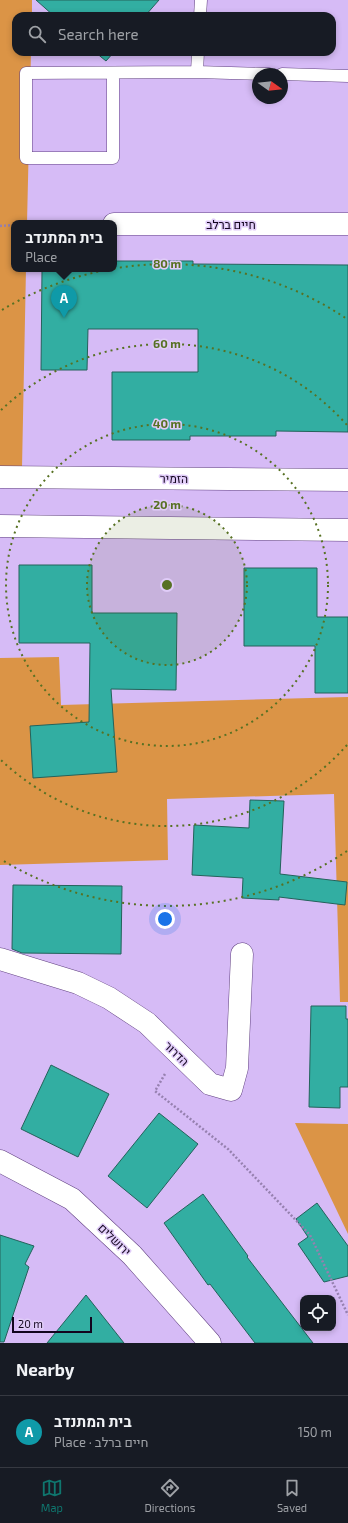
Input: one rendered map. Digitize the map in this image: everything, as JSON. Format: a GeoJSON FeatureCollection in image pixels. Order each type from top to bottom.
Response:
{"type":"FeatureCollection","features":[{"type":"Feature","properties":{"kind":"street","name":"חיים ברלב"},"geometry":{"type":"LineString","coordinates":[[117,224],[348,224]]}},
{"type":"Feature","properties":{"kind":"street","name":"הזמיר"},"geometry":{"type":"LineString","coordinates":[[0,477],[348,480]]}},
{"type":"Feature","properties":{"kind":"street"},"geometry":{"type":"LineString","coordinates":[[0,526],[348,530]]}},
{"type":"Feature","properties":{"kind":"street","name":"הדרור"},"geometry":{"type":"LineString","coordinates":[[0,959],[78,983],[110,998],[147,1023],[210,1084],[231,1090],[237,1068],[242,954]]}},
{"type":"Feature","properties":{"kind":"street","name":"ירושלים"},"geometry":{"type":"LineString","coordinates":[[0,1161],[72,1199],[132,1255],[210,1343]]}},
{"type":"Feature","properties":{"kind":"lane"},"geometry":{"type":"LineString","coordinates":[[200,12],[201,0]]}},
{"type":"Feature","properties":{"kind":"lane"},"geometry":{"type":"LineString","coordinates":[[197,72],[198,56]]}},
{"type":"Feature","properties":{"kind":"lane"},"geometry":{"type":"LineString","coordinates":[[113,73],[113,158],[26,158],[26,73],[197,72],[252,74]]}},
{"type":"Feature","properties":{"kind":"lane"},"geometry":{"type":"LineString","coordinates":[[288,74],[348,76]]}},
{"type":"Feature","properties":{"kind":"path"},"geometry":{"type":"LineString","coordinates":[[0,226],[11,225]]}},
{"type":"Feature","properties":{"kind":"path"},"geometry":{"type":"LineString","coordinates":[[177,1052],[155,1091],[228,1149],[310,1235],[348,1315]]}},
{"type":"Feature","properties":{"kind":"shaded area"},"geometry":{"type":"Polygon","coordinates":[[[0,0],[32,0],[32,12],[12,12],[12,56],[31,56],[27,220],[11,220],[11,272],[26,272],[22,467],[0,467],[0,0]]]}},
{"type":"Feature","properties":{"kind":"shaded area"},"geometry":{"type":"Polygon","coordinates":[[[59,657],[61,705],[348,697],[348,1002],[340,1002],[334,794],[167,799],[168,860],[0,865],[0,658],[59,657]]]}},
{"type":"Feature","properties":{"kind":"shaded area"},"geometry":{"type":"Polygon","coordinates":[[[295,1123],[348,1124],[348,1234],[295,1123]]]}},
{"type":"Feature","properties":{"kind":"building"},"geometry":{"type":"Polygon","coordinates":[[[36,0],[159,0],[148,12],[50,12],[36,0]]]}},
{"type":"Feature","properties":{"kind":"building"},"geometry":{"type":"Polygon","coordinates":[[[100,56],[110,56],[106,61],[100,56]]]}},
{"type":"Feature","properties":{"kind":"building"},"geometry":{"type":"Polygon","coordinates":[[[117,261],[193,261],[193,264],[348,265],[348,432],[276,431],[276,436],[190,436],[190,440],[112,440],[112,372],[198,372],[198,329],[88,329],[87,370],[41,370],[42,272],[117,272],[117,261]]]}},
{"type":"Feature","properties":{"kind":"building"},"geometry":{"type":"Polygon","coordinates":[[[19,565],[92,565],[92,613],[177,613],[176,690],[111,689],[117,772],[33,778],[30,726],[89,722],[90,643],[19,643],[19,565]]]}},
{"type":"Feature","properties":{"kind":"building"},"geometry":{"type":"Polygon","coordinates":[[[244,568],[317,568],[317,617],[348,617],[348,693],[315,693],[315,646],[244,646],[244,568]]]}},
{"type":"Feature","properties":{"kind":"building"},"geometry":{"type":"Polygon","coordinates":[[[250,800],[284,801],[280,874],[347,882],[345,905],[279,897],[279,900],[242,898],[243,878],[192,875],[194,825],[249,828],[250,800]]]}},
{"type":"Feature","properties":{"kind":"building"},"geometry":{"type":"Polygon","coordinates":[[[13,885],[122,886],[121,954],[22,953],[12,949],[13,885]]]}},
{"type":"Feature","properties":{"kind":"building"},"geometry":{"type":"Polygon","coordinates":[[[311,1006],[346,1006],[346,1019],[348,1019],[348,1087],[340,1087],[340,1108],[309,1107],[311,1006]]]}},
{"type":"Feature","properties":{"kind":"building"},"geometry":{"type":"Polygon","coordinates":[[[51,1065],[109,1094],[78,1157],[21,1129],[51,1065]]]}},
{"type":"Feature","properties":{"kind":"building"},"geometry":{"type":"Polygon","coordinates":[[[159,1113],[198,1144],[147,1208],[108,1176],[159,1113]]]}},
{"type":"Feature","properties":{"kind":"building"},"geometry":{"type":"Polygon","coordinates":[[[203,1194],[248,1256],[247,1257],[300,1326],[300,1331],[304,1331],[313,1343],[255,1343],[210,1284],[208,1285],[164,1223],[203,1194]]]}},
{"type":"Feature","properties":{"kind":"building"},"geometry":{"type":"Polygon","coordinates":[[[317,1203],[348,1246],[348,1276],[324,1282],[298,1244],[308,1237],[296,1219],[317,1203]]]}},
{"type":"Feature","properties":{"kind":"building"},"geometry":{"type":"Polygon","coordinates":[[[0,1235],[34,1246],[25,1264],[29,1267],[4,1342],[0,1342],[0,1235]]]}},
{"type":"Feature","properties":{"kind":"building"},"geometry":{"type":"Polygon","coordinates":[[[86,1295],[124,1343],[47,1343],[65,1321],[86,1295]]]}},
{"type":"Feature","properties":{"kind":"place","name":"בית המתנדב"},"geometry":{"type":"Point","coordinates":[64,318]}}]}
